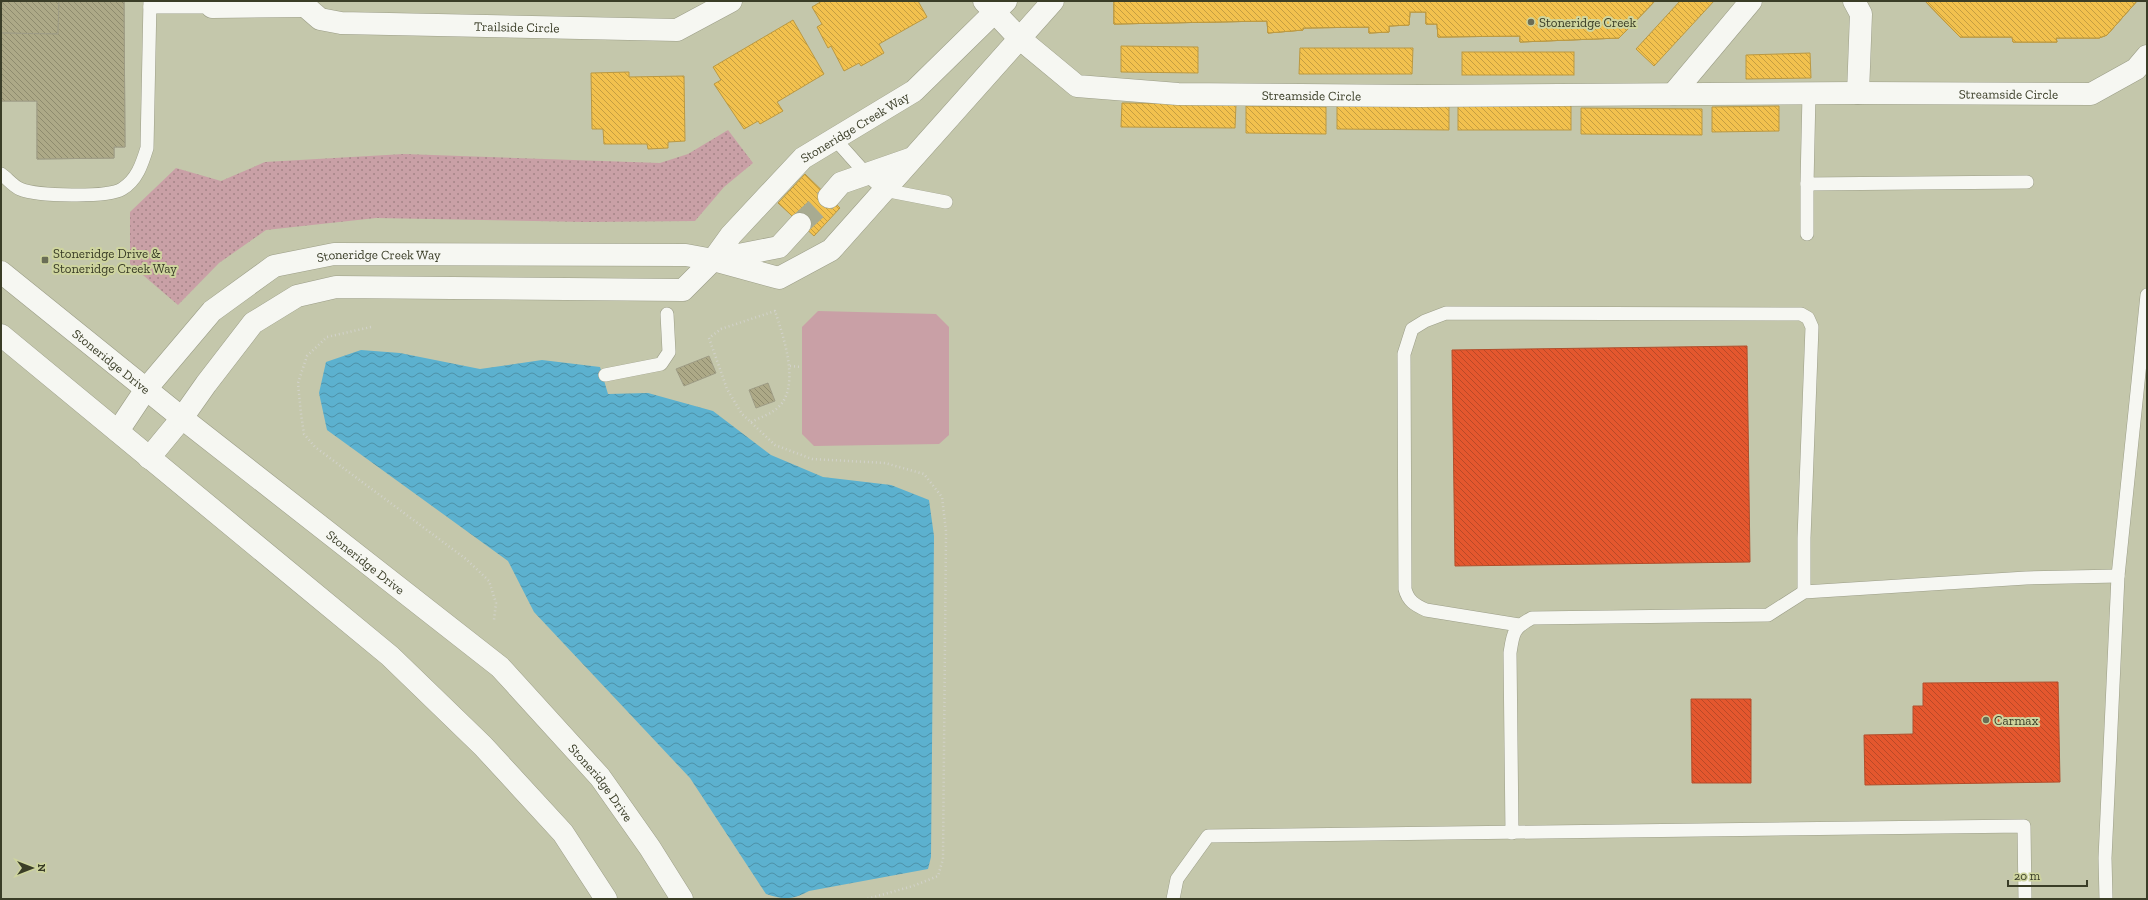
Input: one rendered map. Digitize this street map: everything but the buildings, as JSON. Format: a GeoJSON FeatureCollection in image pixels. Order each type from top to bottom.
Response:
{"type":"FeatureCollection","features":[{"type":"Feature","properties":{"kind":"street","name":"Trailside Circle"},"geometry":{"type":"LineString","coordinates":[[305,3],[320,19],[341,23],[677,30],[731,1]]}},
{"type":"Feature","properties":{"kind":"street","name":"Stoneridge Creek Way"},"geometry":{"type":"LineString","coordinates":[[118,431],[146,390],[212,311],[274,266],[334,254],[686,255],[712,260],[779,278],[829,252],[1053,1]]}},
{"type":"Feature","properties":{"kind":"street"},"geometry":{"type":"LineString","coordinates":[[1673,94],[1751,1]]}},
{"type":"Feature","properties":{"kind":"street"},"geometry":{"type":"LineString","coordinates":[[1854,1],[1861,14],[1858,93]]}},
{"type":"Feature","properties":{"kind":"street"},"geometry":{"type":"LineString","coordinates":[[212,7],[305,3]]}},
{"type":"Feature","properties":{"kind":"street","name":"Stoneridge Creek Way"},"geometry":{"type":"LineString","coordinates":[[149,458],[182,418],[253,323],[297,296],[336,287],[683,290],[712,260],[731,235],[803,158],[914,91],[995,5]]}},
{"type":"Feature","properties":{"kind":"street","name":"Streamside Circle"},"geometry":{"type":"LineString","coordinates":[[995,5],[1019,38],[1076,86],[1170,94],[1419,96],[1858,93],[2091,94],[2136,69],[2147,56]]}},
{"type":"Feature","properties":{"kind":"street","name":"Stoneridge Creek Way"},"geometry":{"type":"LineString","coordinates":[[829,197],[841,183],[911,159]]}},
{"type":"Feature","properties":{"kind":"street","name":"Stoneridge Creek Way"},"geometry":{"type":"LineString","coordinates":[[712,260],[779,247],[800,224]]}},
{"type":"Feature","properties":{"kind":"street","name":"Stoneridge Drive"},"geometry":{"type":"LineString","coordinates":[[1,272],[146,390],[500,667],[600,777],[650,848],[682,899]]}},
{"type":"Feature","properties":{"kind":"street"},"geometry":{"type":"LineString","coordinates":[[1,336],[390,656],[483,746],[563,834],[606,899]]}},
{"type":"Feature","properties":{"kind":"lane"},"geometry":{"type":"LineString","coordinates":[[1,174],[19,189],[37,194],[108,195],[122,189],[134,179],[142,164],[147,148],[150,4],[212,7]]}},
{"type":"Feature","properties":{"kind":"lane"},"geometry":{"type":"LineString","coordinates":[[1807,234],[1809,94]]}},
{"type":"Feature","properties":{"kind":"lane"},"geometry":{"type":"LineString","coordinates":[[834,138],[867,175],[884,190],[946,202]]}},
{"type":"Feature","properties":{"kind":"lane"},"geometry":{"type":"LineString","coordinates":[[1807,184],[2026,182]]}},
{"type":"Feature","properties":{"kind":"lane"},"geometry":{"type":"LineString","coordinates":[[2106,899],[2105,858],[2118,576],[2147,295]]}},
{"type":"Feature","properties":{"kind":"lane"},"geometry":{"type":"LineString","coordinates":[[1519,625],[1426,610],[1411,601],[1405,589],[1404,354],[1412,329],[1425,321],[1446,313],[1801,314],[1808,318],[1812,327],[1804,538],[1804,592]]}},
{"type":"Feature","properties":{"kind":"lane"},"geometry":{"type":"LineString","coordinates":[[605,375],[661,364],[669,352],[667,314]]}},
{"type":"Feature","properties":{"kind":"lane"},"geometry":{"type":"LineString","coordinates":[[1512,833],[1510,653],[1513,634],[1519,625],[1532,618],[1550,616],[1768,615],[1804,592],[2026,578],[2118,576]]}},
{"type":"Feature","properties":{"kind":"lane"},"geometry":{"type":"LineString","coordinates":[[1173,899],[1177,879],[1208,836],[2024,826],[2025,899]]}},
{"type":"Feature","properties":{"kind":"path"},"geometry":{"type":"LineString","coordinates":[[751,422],[776,409],[784,400],[790,366],[775,311],[721,329],[710,338],[728,389],[742,414],[774,445],[812,459],[885,463],[924,474],[942,497],[946,531],[943,859],[938,876],[913,886],[867,899]]}},
{"type":"Feature","properties":{"kind":"path"},"geometry":{"type":"LineString","coordinates":[[370,327],[327,337],[307,356],[298,382],[304,434],[315,447],[466,559],[489,581],[496,603],[494,620]]}},
{"type":"Feature","properties":{"kind":"path"},"geometry":{"type":"LineString","coordinates":[[790,366],[802,367]]}},
{"type":"Feature","properties":{"kind":"shaded area"},"geometry":{"type":"Polygon","coordinates":[[[728,130],[753,163],[724,187],[695,221],[586,222],[376,218],[266,230],[219,263],[178,305],[130,264],[130,212],[176,168],[221,181],[265,162],[404,154],[660,163],[688,154],[728,130]]]}},
{"type":"Feature","properties":{"kind":"shaded area"},"geometry":{"type":"Polygon","coordinates":[[[818,311],[936,314],[949,327],[949,435],[939,444],[814,446],[802,434],[802,327],[818,311]]]}},
{"type":"Feature","properties":{"kind":"water"},"geometry":{"type":"Polygon","coordinates":[[[361,350],[400,353],[480,369],[542,360],[600,367],[608,394],[648,393],[713,411],[771,455],[823,477],[891,485],[929,500],[934,536],[931,857],[928,869],[809,891],[798,896],[788,898],[766,894],[690,778],[534,612],[508,561],[327,430],[319,393],[326,362],[361,350]]]}},
{"type":"Feature","properties":{"kind":"tunnel"},"geometry":{"type":"LineString","coordinates":[[800,224],[829,197]]}},
{"type":"Feature","properties":{"kind":"place","name":"Stoneridge Creek"},"geometry":{"type":"Point","coordinates":[1531,22]}},
{"type":"Feature","properties":{"kind":"place","name":"Stoneridge Drive & Stoneridge Creek Way"},"geometry":{"type":"Point","coordinates":[45,260]}},
{"type":"Feature","properties":{"kind":"place","name":"Carmax"},"geometry":{"type":"Point","coordinates":[1986,720]}}]}
